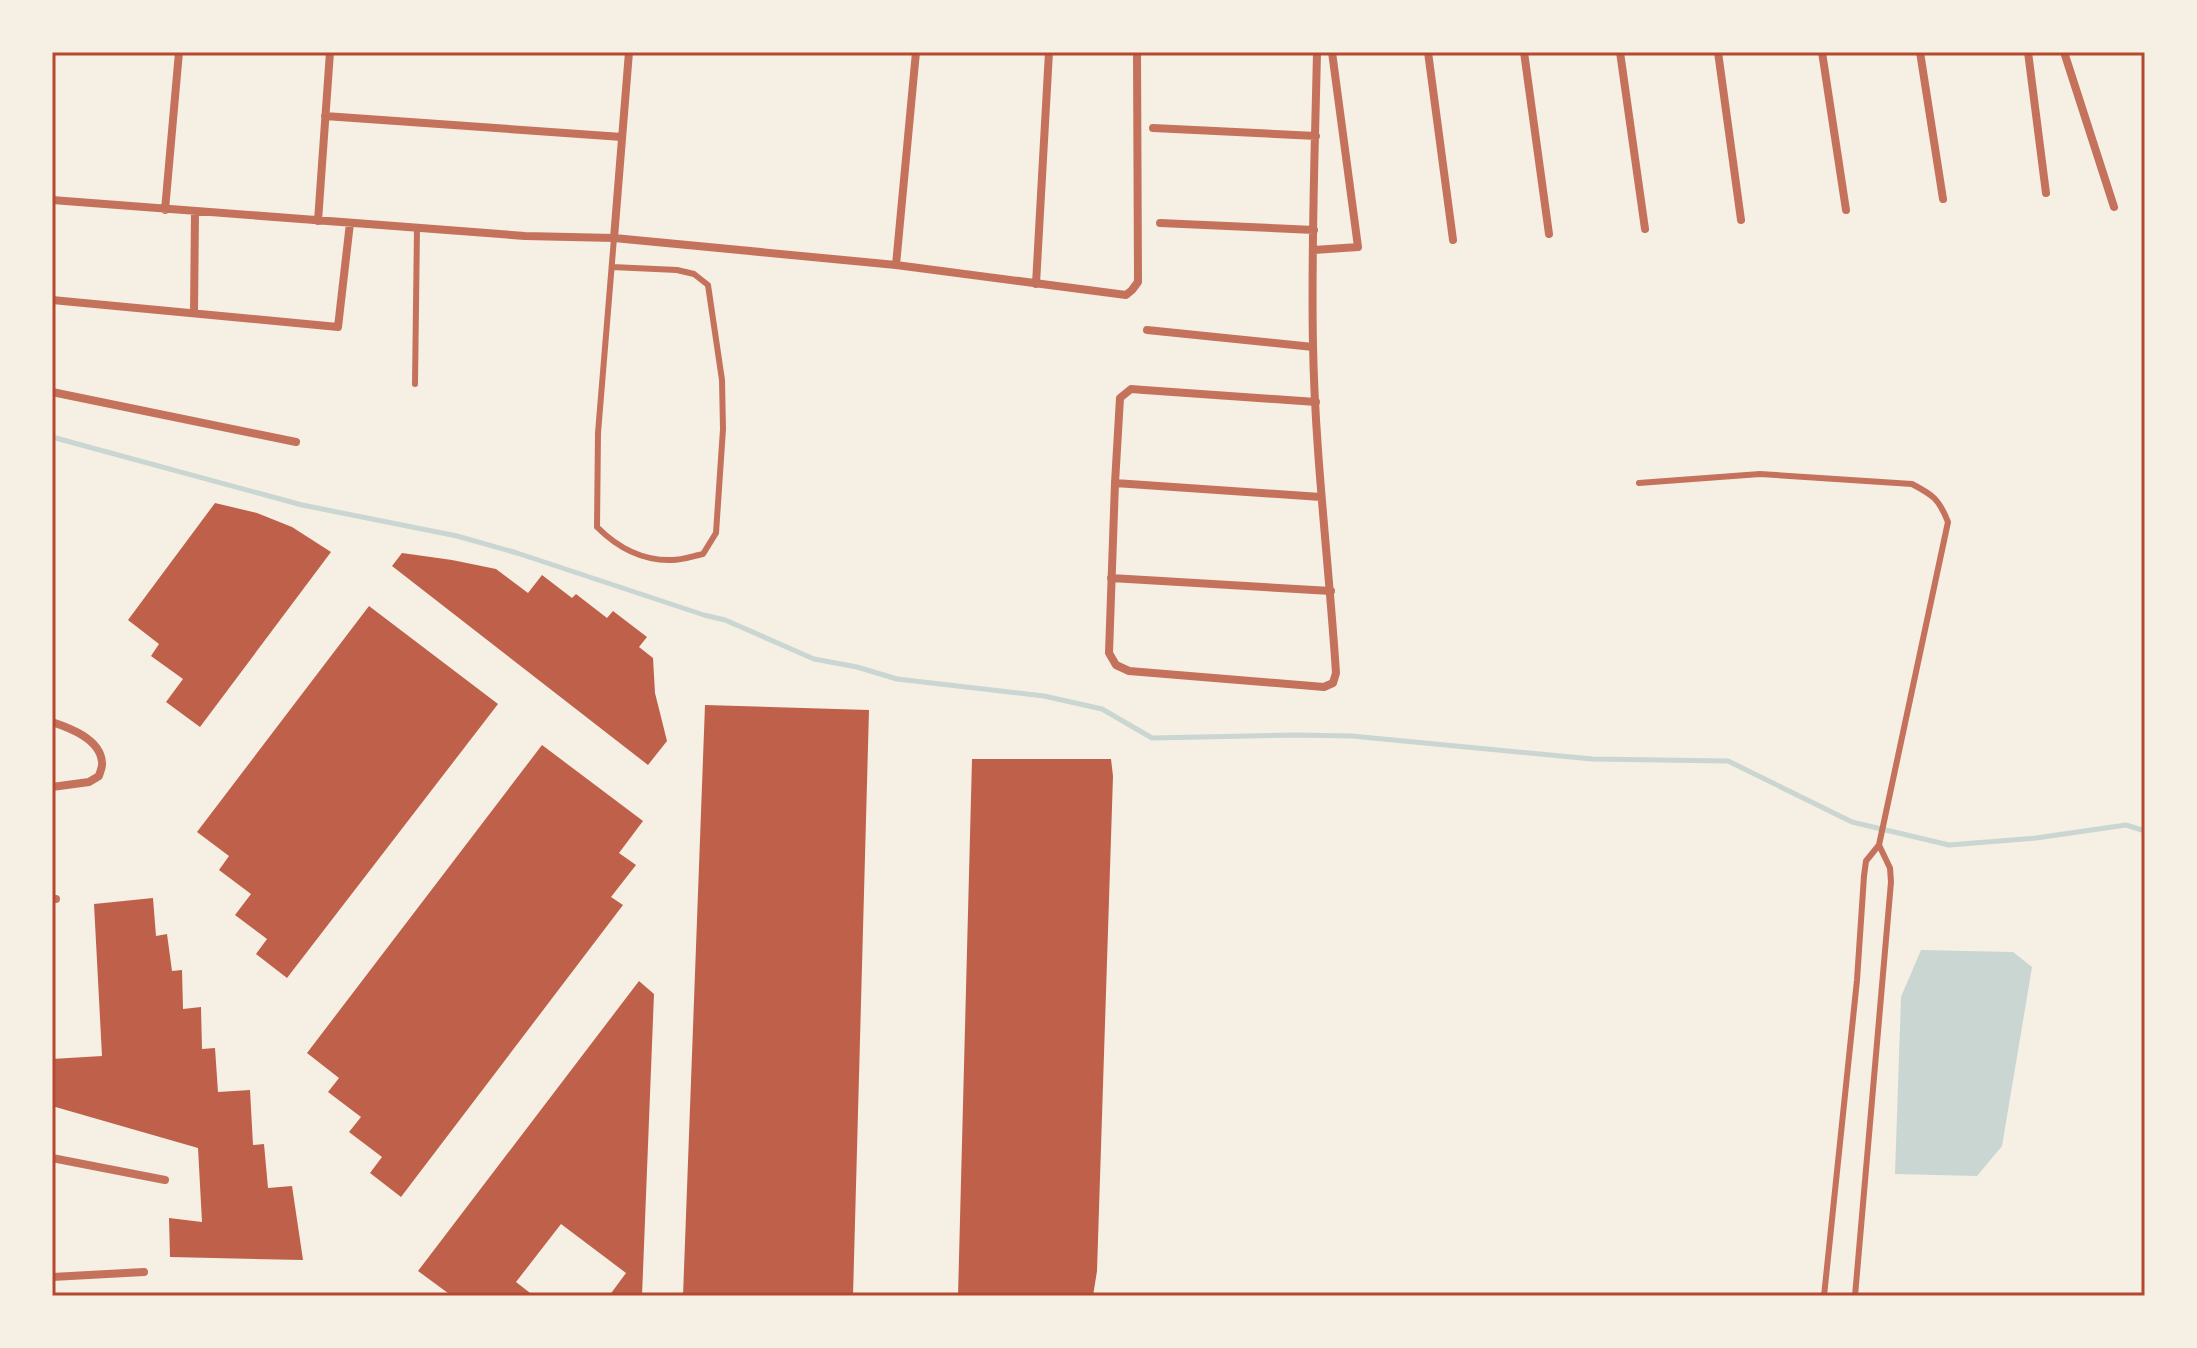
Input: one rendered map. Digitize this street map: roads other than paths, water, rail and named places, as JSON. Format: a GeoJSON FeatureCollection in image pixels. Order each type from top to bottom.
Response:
{"type":"FeatureCollection","features":[{"type":"Feature","properties":{"kind":"street"},"geometry":{"type":"LineString","coordinates":[[165,210],[179,52]]}},
{"type":"Feature","properties":{"kind":"street"},"geometry":{"type":"LineString","coordinates":[[318,221],[330,52]]}},
{"type":"Feature","properties":{"kind":"street"},"geometry":{"type":"LineString","coordinates":[[614,238],[629,52]]}},
{"type":"Feature","properties":{"kind":"street"},"geometry":{"type":"LineString","coordinates":[[896,265],[916,52]]}},
{"type":"Feature","properties":{"kind":"street"},"geometry":{"type":"LineString","coordinates":[[1036,284],[1049,52]]}},
{"type":"Feature","properties":{"kind":"street"},"geometry":{"type":"LineString","coordinates":[[52,200],[525,236],[614,238],[896,265],[1126,295],[1138,282],[1137,52]]}},
{"type":"Feature","properties":{"kind":"street"},"geometry":{"type":"LineString","coordinates":[[1316,402],[1131,389],[1120,398],[1109,653],[1116,665],[1129,671],[1324,687],[1333,683],[1336,673],[1321,497],[1316,402],[1313,347],[1317,52]]}},
{"type":"Feature","properties":{"kind":"street"},"geometry":{"type":"LineString","coordinates":[[1314,250],[1358,247],[1332,52]]}},
{"type":"Feature","properties":{"kind":"street"},"geometry":{"type":"LineString","coordinates":[[1428,52],[1453,240]]}},
{"type":"Feature","properties":{"kind":"street"},"geometry":{"type":"LineString","coordinates":[[1524,52],[1549,234]]}},
{"type":"Feature","properties":{"kind":"street"},"geometry":{"type":"LineString","coordinates":[[1620,52],[1645,229]]}},
{"type":"Feature","properties":{"kind":"street"},"geometry":{"type":"LineString","coordinates":[[1718,52],[1741,220]]}},
{"type":"Feature","properties":{"kind":"street"},"geometry":{"type":"LineString","coordinates":[[1822,52],[1846,210]]}},
{"type":"Feature","properties":{"kind":"street"},"geometry":{"type":"LineString","coordinates":[[1920,52],[1943,199]]}},
{"type":"Feature","properties":{"kind":"street"},"geometry":{"type":"LineString","coordinates":[[2028,52],[2046,193]]}},
{"type":"Feature","properties":{"kind":"street"},"geometry":{"type":"LineString","coordinates":[[2064,52],[2114,207]]}},
{"type":"Feature","properties":{"kind":"street"},"geometry":{"type":"LineString","coordinates":[[325,116],[622,137]]}},
{"type":"Feature","properties":{"kind":"street"},"geometry":{"type":"LineString","coordinates":[[1153,128],[1316,136]]}},
{"type":"Feature","properties":{"kind":"street"},"geometry":{"type":"LineString","coordinates":[[194,313],[195,212]]}},
{"type":"Feature","properties":{"kind":"street"},"geometry":{"type":"LineString","coordinates":[[52,300],[338,327],[350,223]]}},
{"type":"Feature","properties":{"kind":"street"},"geometry":{"type":"LineString","coordinates":[[1160,223],[1314,230]]}},
{"type":"Feature","properties":{"kind":"street"},"geometry":{"type":"LineString","coordinates":[[1147,330],[1313,347]]}},
{"type":"Feature","properties":{"kind":"street"},"geometry":{"type":"LineString","coordinates":[[52,392],[296,442]]}},
{"type":"Feature","properties":{"kind":"street"},"geometry":{"type":"LineString","coordinates":[[1115,483],[1321,497]]}},
{"type":"Feature","properties":{"kind":"street"},"geometry":{"type":"LineString","coordinates":[[1111,578],[1331,591]]}},
{"type":"Feature","properties":{"kind":"street"},"geometry":{"type":"LineString","coordinates":[[52,722],[77,731],[95,747],[102,762],[99,776],[89,782],[52,787]]}},
{"type":"Feature","properties":{"kind":"street"},"geometry":{"type":"LineString","coordinates":[[52,1158],[165,1180]]}},
{"type":"Feature","properties":{"kind":"street"},"geometry":{"type":"LineString","coordinates":[[52,1277],[144,1272]]}},
{"type":"Feature","properties":{"kind":"lane"},"geometry":{"type":"LineString","coordinates":[[415,384],[417,228]]}},
{"type":"Feature","properties":{"kind":"lane"},"geometry":{"type":"LineString","coordinates":[[612,267],[677,270],[694,274],[708,285],[722,380],[723,429],[716,533],[703,554],[672,560],[637,555],[619,547],[597,527],[598,433],[614,238]]}},
{"type":"Feature","properties":{"kind":"lane"},"geometry":{"type":"LineString","coordinates":[[1639,483],[1760,474],[1912,484],[1932,494],[1942,505],[1948,522],[1879,845],[1866,861],[1857,980],[1824,1296]]}},
{"type":"Feature","properties":{"kind":"lane"},"geometry":{"type":"LineString","coordinates":[[1855,1296],[1891,882],[1890,868],[1879,845]]}},
{"type":"Feature","properties":{"kind":"waterway"},"geometry":{"type":"LineString","coordinates":[[52,437],[302,505],[457,536],[517,553],[725,620],[814,659],[897,679],[1044,696],[1102,709],[1152,738],[1352,736],[1592,759],[1728,761],[1852,822],[1949,845],[2036,838],[2126,825],[2145,831]]}}]}
